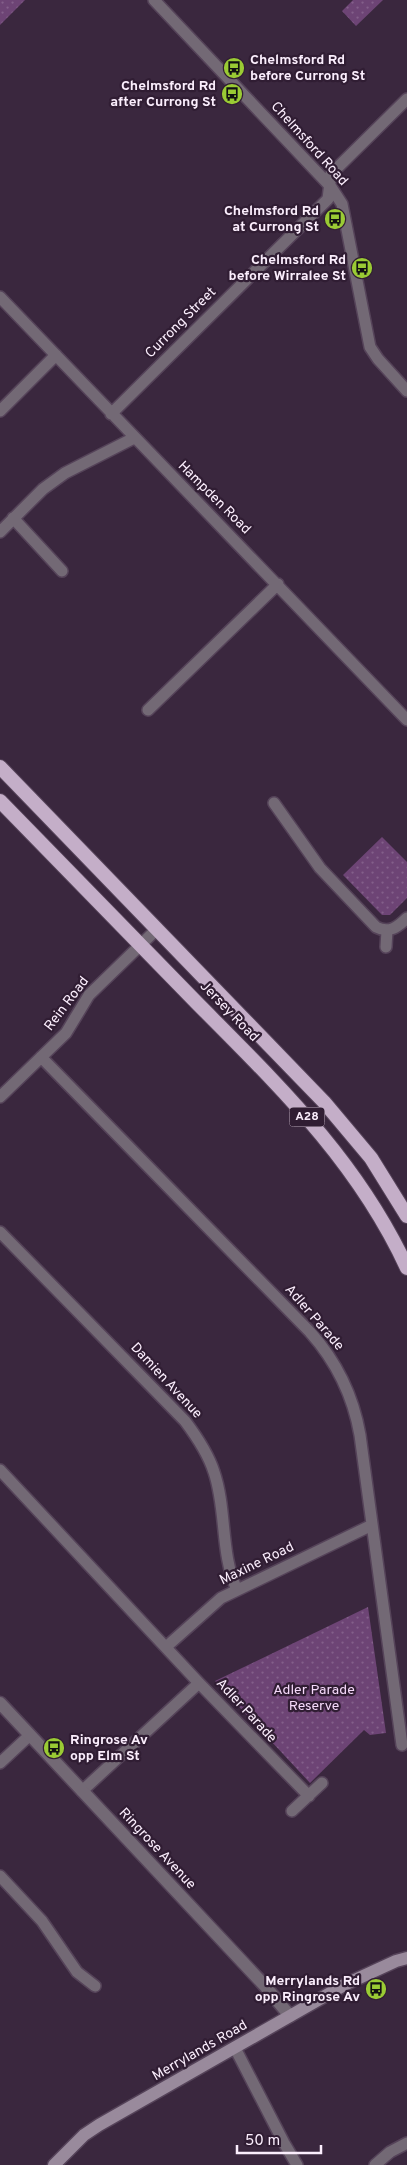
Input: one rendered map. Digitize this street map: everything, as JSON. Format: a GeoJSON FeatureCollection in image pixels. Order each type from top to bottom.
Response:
{"type":"FeatureCollection","features":[{"type":"Feature","properties":{"kind":"highway","name":"Jersey Road"},"geometry":{"type":"LineString","coordinates":[[0,768],[318,1095],[350,1131],[407,1216]]}},
{"type":"Feature","properties":{"kind":"highway","name":"Jersey Road"},"geometry":{"type":"LineString","coordinates":[[0,801],[291,1100],[328,1141],[378,1214],[407,1268]]}},
{"type":"Feature","properties":{"kind":"main road","name":"Merrylands Road"},"geometry":{"type":"LineString","coordinates":[[54,2165],[84,2135],[100,2125],[346,1984],[401,1960],[407,1950]]}},
{"type":"Feature","properties":{"kind":"street","name":"Chelmsford Road"},"geometry":{"type":"LineString","coordinates":[[154,0],[331,187],[342,204],[370,346],[378,359],[407,391]]}},
{"type":"Feature","properties":{"kind":"street","name":"Currong Street"},"geometry":{"type":"LineString","coordinates":[[111,414],[328,199],[331,187],[331,174],[407,99]]}},
{"type":"Feature","properties":{"kind":"street","name":"Hampden Road"},"geometry":{"type":"LineString","coordinates":[[0,297],[407,720]]}},
{"type":"Feature","properties":{"kind":"street"},"geometry":{"type":"LineString","coordinates":[[0,411],[56,355]]}},
{"type":"Feature","properties":{"kind":"street"},"geometry":{"type":"LineString","coordinates":[[0,532],[43,489],[65,473],[134,438]]}},
{"type":"Feature","properties":{"kind":"street"},"geometry":{"type":"LineString","coordinates":[[14,518],[62,571]]}},
{"type":"Feature","properties":{"kind":"street"},"geometry":{"type":"LineString","coordinates":[[148,710],[278,584]]}},
{"type":"Feature","properties":{"kind":"street"},"geometry":{"type":"LineString","coordinates":[[274,803],[320,868],[374,925],[387,930],[395,928],[407,918]]}},
{"type":"Feature","properties":{"kind":"street","name":"Rein Road"},"geometry":{"type":"LineString","coordinates":[[0,1097],[71,1026],[86,998],[157,929]]}},
{"type":"Feature","properties":{"kind":"street"},"geometry":{"type":"LineString","coordinates":[[386,947],[387,930]]}},
{"type":"Feature","properties":{"kind":"street","name":"Adler Parade"},"geometry":{"type":"LineString","coordinates":[[41,1057],[324,1349],[347,1387],[356,1415],[402,1745]]}},
{"type":"Feature","properties":{"kind":"street","name":"Damien Avenue"},"geometry":{"type":"LineString","coordinates":[[0,1232],[185,1421],[199,1440],[211,1463],[216,1480],[230,1573],[237,1590]]}},
{"type":"Feature","properties":{"kind":"street","name":"Adler Parade"},"geometry":{"type":"LineString","coordinates":[[0,1470],[199,1683],[308,1796]]}},
{"type":"Feature","properties":{"kind":"street","name":"Maxine Road"},"geometry":{"type":"LineString","coordinates":[[166,1647],[212,1604],[372,1525]]}},
{"type":"Feature","properties":{"kind":"street"},"geometry":{"type":"LineString","coordinates":[[82,1791],[199,1683]]}},
{"type":"Feature","properties":{"kind":"street","name":"Ringrose Avenue"},"geometry":{"type":"LineString","coordinates":[[0,1703],[265,1986],[290,2016]]}},
{"type":"Feature","properties":{"kind":"street"},"geometry":{"type":"LineString","coordinates":[[0,1763],[30,1735]]}},
{"type":"Feature","properties":{"kind":"street"},"geometry":{"type":"LineString","coordinates":[[292,1811],[322,1783]]}},
{"type":"Feature","properties":{"kind":"street"},"geometry":{"type":"LineString","coordinates":[[0,1876],[42,1921],[77,1972],[95,1986]]}},
{"type":"Feature","properties":{"kind":"street"},"geometry":{"type":"LineString","coordinates":[[235,2048],[284,2143],[298,2165]]}},
{"type":"Feature","properties":{"kind":"street"},"geometry":{"type":"LineString","coordinates":[[375,2165],[390,2152],[407,2143]]}},
{"type":"Feature","properties":{"kind":"green space"},"geometry":{"type":"Polygon","coordinates":[[[0,0],[25,0],[0,25],[0,0]]]}},
{"type":"Feature","properties":{"kind":"green space"},"geometry":{"type":"Polygon","coordinates":[[[353,0],[383,0],[356,26],[342,11],[353,0]]]}},
{"type":"Feature","properties":{"kind":"green space"},"geometry":{"type":"Polygon","coordinates":[[[382,837],[407,862],[407,898],[390,915],[382,915],[343,875],[382,837]]]}},
{"type":"Feature","properties":{"kind":"green space","name":"Adler Parade Reserve"},"geometry":{"type":"Polygon","coordinates":[[[368,1607],[386,1733],[370,1735],[364,1730],[310,1783],[215,1681],[368,1607]]]}},
{"type":"Feature","properties":{"kind":"place","name":"Chelmsford Rd before Currong St"},"geometry":{"type":"Point","coordinates":[234,68]}},
{"type":"Feature","properties":{"kind":"place","name":"Chelmsford Rd after Currong St"},"geometry":{"type":"Point","coordinates":[232,94]}},
{"type":"Feature","properties":{"kind":"place","name":"Chelmsford Rd at Currong St"},"geometry":{"type":"Point","coordinates":[335,219]}},
{"type":"Feature","properties":{"kind":"place","name":"Chelmsford Rd before Wirralee St"},"geometry":{"type":"Point","coordinates":[362,268]}},
{"type":"Feature","properties":{"kind":"place","name":"Ringrose Av opp Elm St"},"geometry":{"type":"Point","coordinates":[54,1748]}},
{"type":"Feature","properties":{"kind":"place","name":"Merrylands Rd opp Ringrose Av"},"geometry":{"type":"Point","coordinates":[376,1989]}}]}
